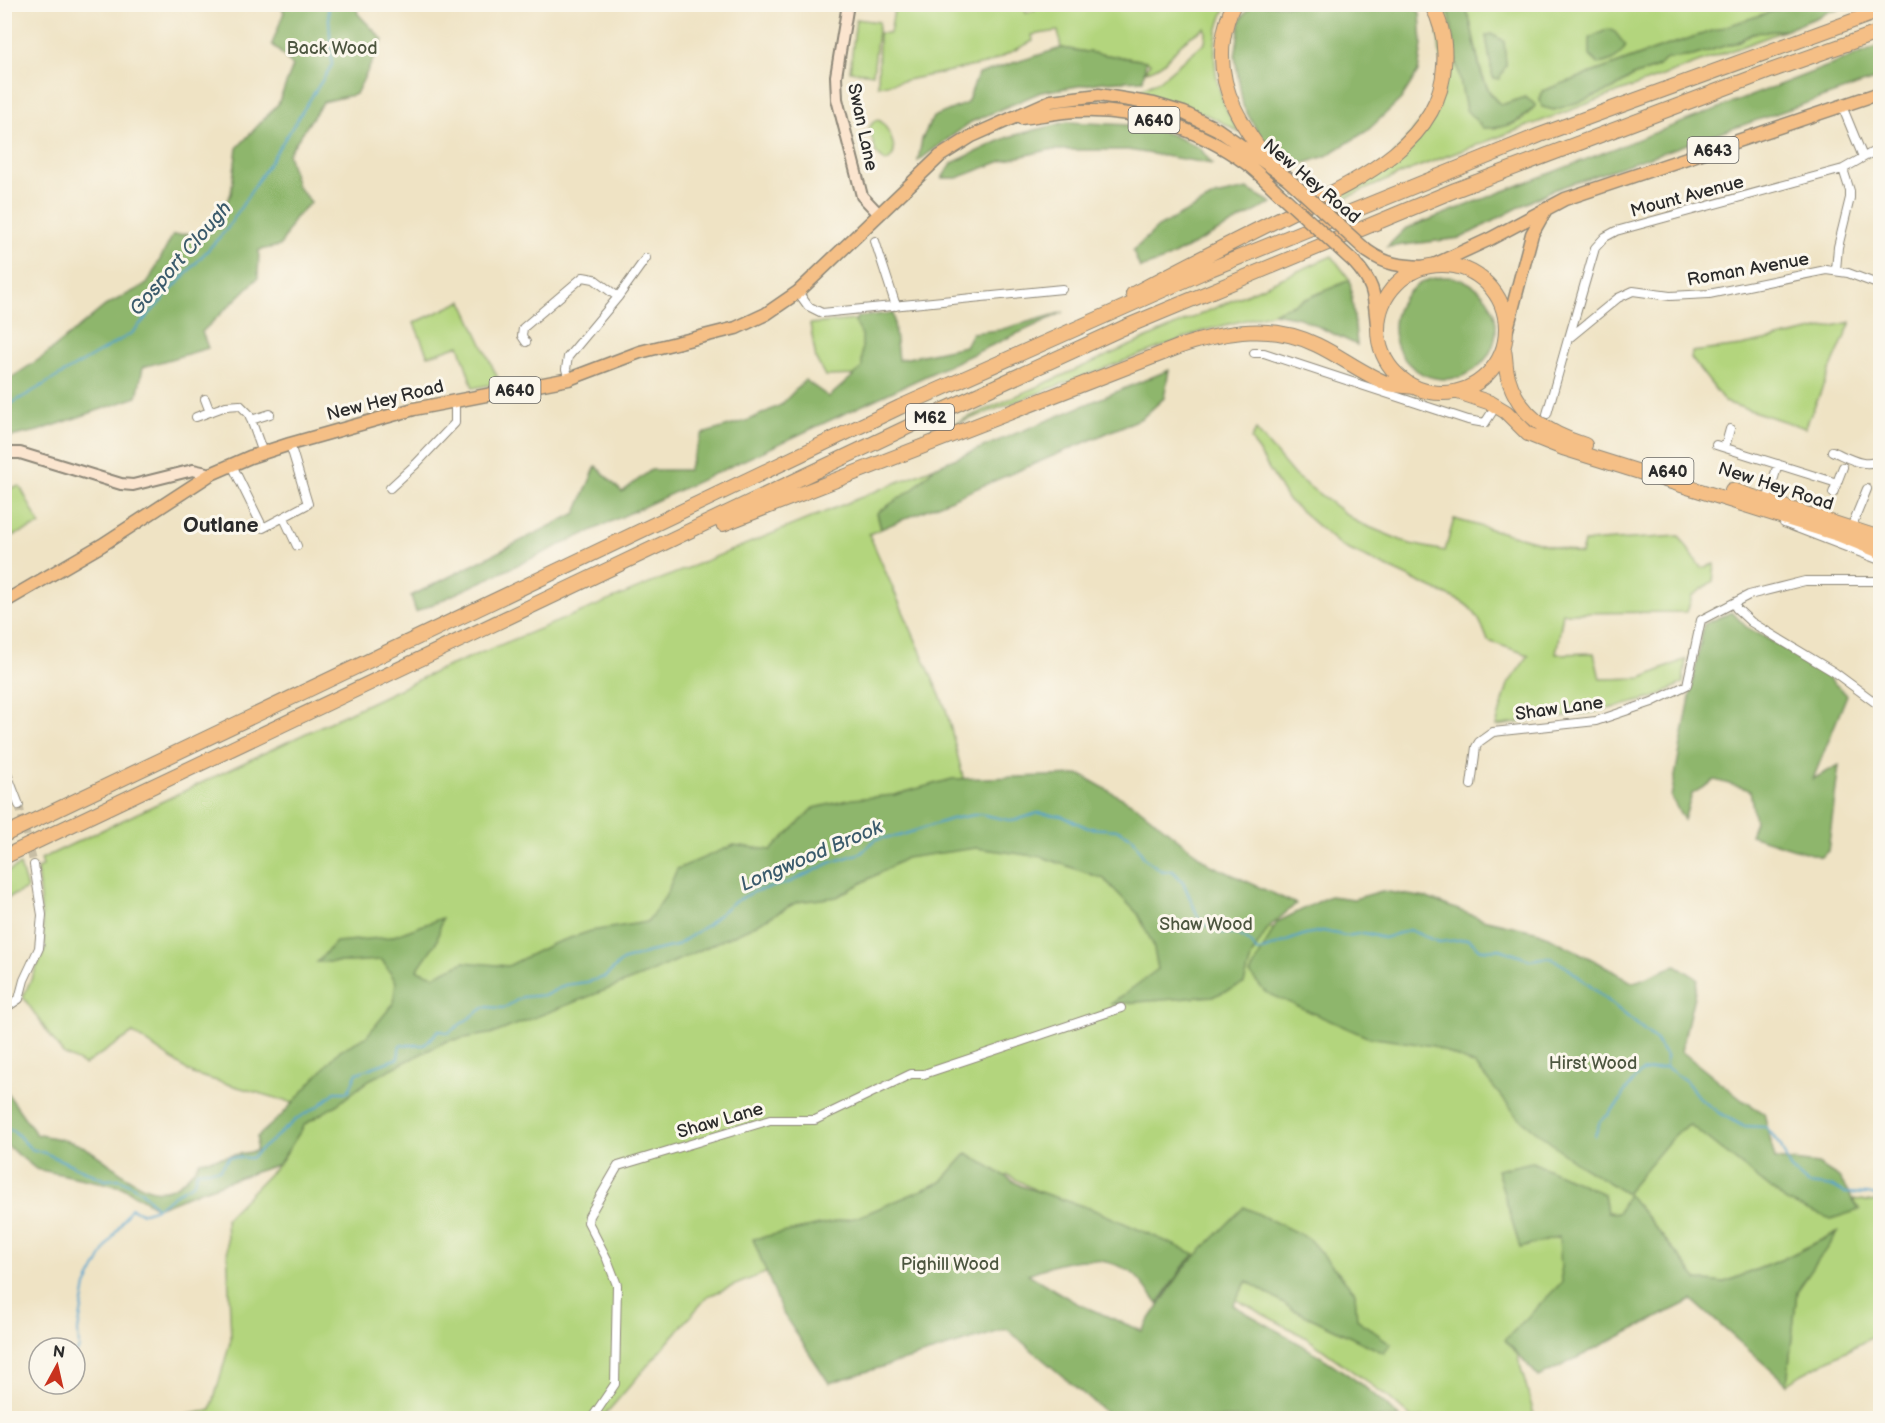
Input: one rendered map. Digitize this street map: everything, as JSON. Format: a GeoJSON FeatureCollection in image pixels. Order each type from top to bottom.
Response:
{"type":"FeatureCollection","features":[{"type":"Feature","properties":{"kind":"highway"},"geometry":{"type":"LineString","coordinates":[[1234,4],[1225,29],[1222,49],[1225,87],[1246,131],[1274,167]]}},
{"type":"Feature","properties":{"kind":"highway"},"geometry":{"type":"LineString","coordinates":[[1019,353],[1365,175],[1401,149],[1419,130],[1433,109],[1442,82],[1445,59],[1444,42],[1431,4]]}},
{"type":"Feature","properties":{"kind":"highway","name":"M62"},"geometry":{"type":"LineString","coordinates":[[4,835],[900,407],[1208,270],[1529,140],[1881,11]]}},
{"type":"Feature","properties":{"kind":"highway","name":"M62"},"geometry":{"type":"LineString","coordinates":[[4,857],[931,416],[1112,333],[1295,255],[1569,146],[1881,32]]}},
{"type":"Feature","properties":{"kind":"highway","name":"A640"},"geometry":{"type":"LineString","coordinates":[[1430,266],[1456,266],[1476,274],[1490,285],[1502,306],[1507,329],[1504,350],[1490,372],[1482,380],[1458,392],[1442,394],[1414,387],[1394,372],[1384,358],[1378,342],[1377,324],[1384,300],[1394,286],[1409,273],[1430,266]]}},
{"type":"Feature","properties":{"kind":"highway"},"geometry":{"type":"LineString","coordinates":[[616,566],[1181,346],[1228,332],[1272,331],[1295,336],[1316,344],[1388,384],[1414,387]]}},
{"type":"Feature","properties":{"kind":"highway","name":"New Hey Road"},"geometry":{"type":"LineString","coordinates":[[1504,350],[1509,381],[1531,418],[1542,426],[1571,440],[1881,538]]}},
{"type":"Feature","properties":{"kind":"highway"},"geometry":{"type":"LineString","coordinates":[[1496,406],[1509,381]]}},
{"type":"Feature","properties":{"kind":"highway","name":"New Hey Road"},"geometry":{"type":"LineString","coordinates":[[1458,392],[1496,406],[1506,412],[1527,434],[1563,448],[1838,534],[1881,551]]}},
{"type":"Feature","properties":{"kind":"main road","name":"A643"},"geometry":{"type":"LineString","coordinates":[[1430,266],[1490,239],[1546,208],[1584,192],[1881,93]]}},
{"type":"Feature","properties":{"kind":"main road","name":"New Hey Road"},"geometry":{"type":"LineString","coordinates":[[4,602],[102,545],[212,474],[263,453],[376,418],[568,380],[640,352],[736,328],[766,314],[798,292],[940,156],[972,136],[1051,100],[1099,95],[1154,104],[1184,113],[1216,129],[1274,167],[1366,251],[1382,261],[1402,266],[1430,266]]}},
{"type":"Feature","properties":{"kind":"main road","name":"New Hey Road"},"geometry":{"type":"LineString","coordinates":[[1006,120],[1075,111],[1109,112],[1143,117],[1177,126],[1210,141],[1248,165],[1366,274],[1374,290],[1377,324]]}},
{"type":"Feature","properties":{"kind":"main road"},"geometry":{"type":"LineString","coordinates":[[1507,329],[1532,234],[1546,208]]}},
{"type":"Feature","properties":{"kind":"street","name":"Swan Lane"},"geometry":{"type":"LineString","coordinates":[[848,4],[836,76],[837,99],[862,196],[879,214]]}},
{"type":"Feature","properties":{"kind":"street"},"geometry":{"type":"LineString","coordinates":[[1842,106],[1863,157]]}},
{"type":"Feature","properties":{"kind":"street","name":"Mount Avenue"},"geometry":{"type":"LineString","coordinates":[[1569,339],[1595,248],[1605,237],[1616,231],[1843,169],[1881,148]]}},
{"type":"Feature","properties":{"kind":"street"},"geometry":{"type":"LineString","coordinates":[[1836,270],[1838,247],[1850,198],[1843,169]]}},
{"type":"Feature","properties":{"kind":"street"},"geometry":{"type":"LineString","coordinates":[[875,241],[896,306]]}},
{"type":"Feature","properties":{"kind":"street"},"geometry":{"type":"LineString","coordinates":[[568,380],[566,369],[568,357],[618,297],[646,258]]}},
{"type":"Feature","properties":{"kind":"street","name":"Roman Avenue"},"geometry":{"type":"LineString","coordinates":[[1569,339],[1618,298],[1634,291],[1690,296],[1709,294],[1826,270],[1836,270],[1881,285]]}},
{"type":"Feature","properties":{"kind":"street"},"geometry":{"type":"LineString","coordinates":[[526,342],[522,336],[523,328],[583,277],[594,279],[618,297]]}},
{"type":"Feature","properties":{"kind":"street"},"geometry":{"type":"LineString","coordinates":[[798,292],[808,306],[822,313],[1062,289]]}},
{"type":"Feature","properties":{"kind":"street"},"geometry":{"type":"LineString","coordinates":[[1547,414],[1569,339]]}},
{"type":"Feature","properties":{"kind":"street"},"geometry":{"type":"LineString","coordinates":[[1254,353],[1264,353],[1468,420],[1485,423],[1496,406]]}},
{"type":"Feature","properties":{"kind":"street"},"geometry":{"type":"LineString","coordinates":[[205,399],[210,412]]}},
{"type":"Feature","properties":{"kind":"street"},"geometry":{"type":"LineString","coordinates":[[390,488],[455,423],[455,401]]}},
{"type":"Feature","properties":{"kind":"street"},"geometry":{"type":"LineString","coordinates":[[196,417],[226,406],[240,405],[249,414],[263,453]]}},
{"type":"Feature","properties":{"kind":"street"},"geometry":{"type":"LineString","coordinates":[[251,420],[270,414]]}},
{"type":"Feature","properties":{"kind":"street"},"geometry":{"type":"LineString","coordinates":[[1730,429],[1720,446],[1837,483]]}},
{"type":"Feature","properties":{"kind":"street"},"geometry":{"type":"LineString","coordinates":[[232,465],[263,528],[308,504],[290,444]]}},
{"type":"Feature","properties":{"kind":"street"},"geometry":{"type":"LineString","coordinates":[[1832,451],[1864,464],[1875,463],[1881,459]]}},
{"type":"Feature","properties":{"kind":"street"},"geometry":{"type":"LineString","coordinates":[[4,453],[20,453],[121,484],[133,485],[193,470],[212,474]]}},
{"type":"Feature","properties":{"kind":"street"},"geometry":{"type":"LineString","coordinates":[[1767,501],[1778,464]]}},
{"type":"Feature","properties":{"kind":"street"},"geometry":{"type":"LineString","coordinates":[[1833,492],[1843,467]]}},
{"type":"Feature","properties":{"kind":"street"},"geometry":{"type":"LineString","coordinates":[[1851,528],[1867,489]]}},
{"type":"Feature","properties":{"kind":"street","name":"New Hey Road"},"geometry":{"type":"LineString","coordinates":[[1710,493],[1881,560]]}},
{"type":"Feature","properties":{"kind":"street"},"geometry":{"type":"LineString","coordinates":[[284,518],[297,546]]}},
{"type":"Feature","properties":{"kind":"street"},"geometry":{"type":"LineString","coordinates":[[1881,581],[1805,581],[1749,595],[1736,602],[1736,608],[1751,622],[1833,672],[1881,706]]}},
{"type":"Feature","properties":{"kind":"street","name":"Shaw Lane"},"geometry":{"type":"LineString","coordinates":[[1471,785],[1476,747],[1493,732],[1596,721],[1652,702],[1687,685],[1701,620],[1736,602]]}},
{"type":"Feature","properties":{"kind":"street"},"geometry":{"type":"LineString","coordinates":[[4,766],[19,805]]}},
{"type":"Feature","properties":{"kind":"street"},"geometry":{"type":"LineString","coordinates":[[4,1009],[19,999],[24,980],[39,948],[42,915],[34,865]]}},
{"type":"Feature","properties":{"kind":"street","name":"Shaw Lane"},"geometry":{"type":"LineString","coordinates":[[592,1419],[615,1384],[617,1285],[588,1222],[589,1216],[618,1166],[770,1120],[815,1120],[910,1074],[924,1074],[1121,1008]]}},
{"type":"Feature","properties":{"kind":"green space"},"geometry":{"type":"Polygon","coordinates":[[[1032,4],[1227,5],[1217,31],[1216,72],[1229,116],[1240,133],[1216,119],[1191,109],[1139,93],[1141,89],[1160,80],[1205,42],[1205,28],[1182,43],[1160,65],[1151,70],[1145,71],[1150,63],[1146,61],[1061,48],[1058,31],[1032,35],[1033,41],[989,63],[878,86],[879,33],[890,33],[895,5],[1024,5],[1026,13],[1035,10],[1032,4]]]}},
{"type":"Feature","properties":{"kind":"green space"},"geometry":{"type":"Polygon","coordinates":[[[1794,4],[1845,5],[1838,10],[1826,12],[1786,30],[1753,33],[1737,42],[1693,56],[1667,59],[1655,68],[1633,76],[1613,89],[1588,99],[1554,110],[1542,107],[1540,100],[1542,91],[1654,50],[1794,4]]]}},
{"type":"Feature","properties":{"kind":"green space","name":"Back Wood"},"geometry":{"type":"Polygon","coordinates":[[[280,5],[356,5],[358,14],[383,40],[356,94],[323,102],[288,154],[297,186],[311,202],[294,219],[280,246],[259,250],[258,278],[202,332],[208,348],[143,367],[137,397],[38,431],[5,438],[5,382],[44,356],[105,306],[147,284],[173,235],[207,233],[231,194],[237,148],[278,104],[293,66],[272,44],[284,12],[280,5]]]}},
{"type":"Feature","properties":{"kind":"green space"},"geometry":{"type":"Polygon","coordinates":[[[1251,5],[1413,5],[1420,13],[1422,45],[1418,72],[1401,99],[1367,131],[1326,156],[1299,165],[1265,145],[1243,106],[1235,57],[1241,19],[1251,5]]]}},
{"type":"Feature","properties":{"kind":"green space"},"geometry":{"type":"Polygon","coordinates":[[[1436,5],[1441,5],[1450,14],[1466,110],[1511,125],[1523,119],[1536,105],[1525,97],[1501,105],[1492,96],[1481,72],[1465,5],[1794,5],[1654,50],[1542,91],[1540,100],[1542,107],[1554,110],[1588,99],[1613,89],[1633,76],[1655,68],[1667,59],[1693,56],[1737,42],[1753,33],[1786,30],[1415,168],[1329,205],[1323,200],[1385,166],[1443,94],[1436,5]],[[1486,36],[1493,78],[1506,65],[1504,42],[1486,36]]]}},
{"type":"Feature","properties":{"kind":"green space"},"geometry":{"type":"Polygon","coordinates":[[[1441,5],[1465,5],[1477,58],[1486,85],[1501,105],[1525,97],[1536,105],[1525,116],[1506,126],[1483,128],[1466,110],[1450,14],[1441,5]]]}},
{"type":"Feature","properties":{"kind":"green space"},"geometry":{"type":"Polygon","coordinates":[[[856,19],[879,22],[873,74],[850,71],[856,19]]]}},
{"type":"Feature","properties":{"kind":"green space"},"geometry":{"type":"Polygon","coordinates":[[[1608,29],[1615,32],[1626,46],[1614,59],[1598,64],[1590,56],[1590,38],[1608,29]]]}},
{"type":"Feature","properties":{"kind":"green space"},"geometry":{"type":"Polygon","coordinates":[[[1491,34],[1504,41],[1506,65],[1499,79],[1493,78],[1486,36],[1491,34]]]}},
{"type":"Feature","properties":{"kind":"green space"},"geometry":{"type":"Polygon","coordinates":[[[1880,46],[1880,78],[1550,191],[1461,238],[1387,247],[1405,229],[1880,46]]]}},
{"type":"Feature","properties":{"kind":"green space"},"geometry":{"type":"Polygon","coordinates":[[[1061,48],[1146,61],[1143,80],[1103,82],[1041,92],[971,122],[918,161],[922,139],[933,117],[967,103],[978,74],[1061,48]]]}},
{"type":"Feature","properties":{"kind":"green space"},"geometry":{"type":"Polygon","coordinates":[[[879,120],[887,130],[894,148],[894,154],[888,161],[876,153],[869,128],[874,121],[879,120]]]}},
{"type":"Feature","properties":{"kind":"green space"},"geometry":{"type":"Polygon","coordinates":[[[1067,122],[1130,125],[1170,134],[1200,148],[1212,164],[1128,150],[1048,150],[1002,161],[957,178],[942,178],[952,163],[1008,137],[1067,122]]]}},
{"type":"Feature","properties":{"kind":"green space"},"geometry":{"type":"Polygon","coordinates":[[[1247,189],[1272,203],[1164,260],[1140,268],[1133,251],[1158,227],[1215,196],[1247,189]]]}},
{"type":"Feature","properties":{"kind":"green space"},"geometry":{"type":"Polygon","coordinates":[[[1332,256],[1350,280],[1273,313],[1206,330],[935,432],[1332,256]]]}},
{"type":"Feature","properties":{"kind":"green space"},"geometry":{"type":"Polygon","coordinates":[[[1445,277],[1474,285],[1488,299],[1496,328],[1488,357],[1474,371],[1445,379],[1416,371],[1402,357],[1394,328],[1402,299],[1416,285],[1445,277]]]}},
{"type":"Feature","properties":{"kind":"green space"},"geometry":{"type":"Polygon","coordinates":[[[1350,280],[1357,345],[1300,318],[1273,313],[1350,280]]]}},
{"type":"Feature","properties":{"kind":"green space"},"geometry":{"type":"Polygon","coordinates":[[[462,301],[500,383],[473,388],[459,345],[428,356],[414,323],[462,301]]]}},
{"type":"Feature","properties":{"kind":"green space"},"geometry":{"type":"Polygon","coordinates":[[[1064,312],[416,612],[411,596],[576,513],[596,466],[622,492],[651,470],[688,470],[702,434],[749,420],[781,405],[805,380],[829,397],[862,368],[862,335],[855,322],[857,317],[893,313],[898,360],[965,346],[972,333],[999,330],[1064,312]]]}},
{"type":"Feature","properties":{"kind":"green space"},"geometry":{"type":"Polygon","coordinates":[[[855,320],[866,346],[861,375],[825,376],[816,359],[810,324],[855,320]]]}},
{"type":"Feature","properties":{"kind":"green space"},"geometry":{"type":"Polygon","coordinates":[[[1851,322],[1805,428],[1725,402],[1691,358],[1692,352],[1741,346],[1851,322]]]}},
{"type":"Feature","properties":{"kind":"green space"},"geometry":{"type":"Polygon","coordinates":[[[1169,370],[1164,398],[1142,418],[881,529],[877,513],[913,489],[935,467],[1169,370]]]}},
{"type":"Feature","properties":{"kind":"green space"},"geometry":{"type":"Polygon","coordinates":[[[1256,430],[1295,476],[1357,522],[1410,544],[1445,551],[1454,519],[1581,554],[1584,542],[1679,536],[1701,568],[1715,564],[1713,581],[1692,596],[1687,612],[1563,613],[1556,654],[1594,653],[1600,679],[1642,678],[1686,659],[1683,683],[1653,698],[1591,713],[1496,726],[1508,684],[1529,655],[1488,641],[1475,614],[1462,602],[1341,546],[1287,499],[1251,439],[1256,430]]]}},
{"type":"Feature","properties":{"kind":"green space"},"geometry":{"type":"Polygon","coordinates":[[[935,467],[913,489],[877,513],[881,529],[869,534],[946,709],[967,793],[1248,925],[1544,968],[1705,1127],[1859,1209],[1853,1199],[1880,1203],[1880,1333],[1787,1384],[1797,1291],[1837,1232],[1783,1259],[1723,1283],[1698,1280],[1638,1206],[1516,1350],[1535,1418],[1412,1418],[1388,1397],[1305,1337],[1008,1175],[708,1296],[602,1418],[172,1418],[211,1410],[231,1339],[226,1218],[279,1164],[305,1124],[324,1112],[193,1074],[133,1033],[84,1065],[63,1054],[23,997],[45,949],[37,869],[43,866],[41,859],[439,670],[935,467]]]}},
{"type":"Feature","properties":{"kind":"green space"},"geometry":{"type":"Polygon","coordinates":[[[20,486],[40,525],[5,539],[5,489],[20,486]]]}},
{"type":"Feature","properties":{"kind":"green space"},"geometry":{"type":"Polygon","coordinates":[[[1732,612],[1746,627],[1813,664],[1847,695],[1813,779],[1839,765],[1828,851],[1821,857],[1750,835],[1755,822],[1750,790],[1715,780],[1692,794],[1684,820],[1671,797],[1704,624],[1732,612]]]}},
{"type":"Feature","properties":{"kind":"green space","name":"Shaw Wood"},"geometry":{"type":"Polygon","coordinates":[[[1081,775],[1138,807],[1209,864],[1296,904],[1268,928],[1252,955],[1244,984],[1214,996],[1111,1004],[1158,969],[1153,945],[1138,914],[1104,879],[1042,857],[976,848],[906,858],[837,897],[797,902],[756,925],[647,974],[495,1033],[447,1041],[369,1080],[338,1104],[305,1124],[279,1164],[157,1208],[122,1187],[36,1169],[5,1144],[5,1092],[36,1134],[80,1145],[144,1187],[158,1191],[172,1188],[185,1179],[200,1161],[256,1151],[257,1137],[282,1115],[340,1050],[366,1037],[393,1004],[396,982],[382,960],[317,962],[336,942],[391,937],[442,918],[437,941],[417,970],[434,976],[464,962],[508,966],[552,944],[591,931],[647,922],[665,897],[677,869],[734,845],[771,850],[814,808],[852,799],[894,795],[952,779],[1081,775]]]}},
{"type":"Feature","properties":{"kind":"green space"},"geometry":{"type":"Polygon","coordinates":[[[20,865],[27,889],[5,899],[5,873],[20,865]]]}},
{"type":"Feature","properties":{"kind":"green space","name":"Hirst Wood"},"geometry":{"type":"Polygon","coordinates":[[[1382,891],[1427,898],[1482,919],[1539,932],[1633,983],[1676,965],[1698,979],[1681,1051],[1742,1100],[1764,1113],[1775,1159],[1818,1164],[1839,1177],[1859,1210],[1831,1219],[1788,1202],[1690,1125],[1676,1133],[1626,1193],[1575,1162],[1518,1117],[1475,1065],[1433,1046],[1367,1037],[1265,992],[1250,974],[1277,922],[1330,896],[1354,899],[1382,891]]]}},
{"type":"Feature","properties":{"kind":"green space","name":"Pighill Wood"},"geometry":{"type":"Polygon","coordinates":[[[967,1153],[1021,1186],[1092,1209],[1195,1254],[1183,1267],[1158,1304],[1135,1275],[1106,1262],[1080,1260],[1067,1262],[1028,1274],[1076,1303],[1142,1331],[1184,1268],[1244,1207],[1308,1238],[1355,1292],[1357,1319],[1391,1344],[1384,1353],[1292,1309],[1247,1281],[1233,1305],[1341,1370],[1400,1418],[1112,1418],[1007,1329],[829,1383],[782,1312],[753,1239],[858,1217],[941,1182],[967,1153]]]}},
{"type":"Feature","properties":{"kind":"green space"},"geometry":{"type":"Polygon","coordinates":[[[1532,1162],[1604,1194],[1607,1212],[1618,1213],[1628,1194],[1698,1280],[1723,1283],[1783,1259],[1838,1232],[1797,1291],[1787,1384],[1692,1300],[1539,1377],[1505,1340],[1562,1282],[1559,1237],[1520,1248],[1497,1170],[1532,1162]]]}},
{"type":"Feature","properties":{"kind":"waterway","name":"Gosport Clough"},"geometry":{"type":"LineString","coordinates":[[4,408],[132,333],[227,229],[332,65],[328,4]]}},
{"type":"Feature","properties":{"kind":"waterway","name":"Longwood Brook"},"geometry":{"type":"LineString","coordinates":[[4,1126],[15,1132],[31,1149],[105,1180],[120,1179],[141,1191],[157,1208],[194,1183],[197,1171],[220,1169],[229,1157],[251,1158],[298,1118],[320,1105],[335,1092],[348,1092],[357,1073],[398,1058],[400,1045],[424,1045],[439,1030],[448,1033],[485,1007],[504,1008],[522,997],[546,995],[565,985],[605,977],[622,961],[676,946],[707,925],[731,904],[753,892],[790,882],[832,862],[861,853],[876,839],[899,836],[951,819],[980,814],[1013,821],[1038,813],[1062,816],[1088,828],[1118,830],[1133,838],[1144,858],[1162,871],[1173,871],[1183,882],[1200,921],[1219,932],[1237,934],[1249,941],[1257,952],[1306,934],[1323,931],[1347,936],[1364,933],[1384,938],[1409,930],[1439,942],[1468,939],[1481,950],[1500,949],[1530,960],[1549,957],[1568,968],[1655,1039],[1666,1056],[1666,1067],[1686,1081],[1699,1098],[1719,1113],[1743,1126],[1766,1127],[1780,1144],[1790,1168],[1808,1184],[1834,1187],[1845,1193],[1880,1197]]}},
{"type":"Feature","properties":{"kind":"waterway"},"geometry":{"type":"LineString","coordinates":[[1595,1136],[1600,1121],[1621,1100],[1638,1075],[1666,1067]]}},
{"type":"Feature","properties":{"kind":"waterway"},"geometry":{"type":"LineString","coordinates":[[78,1336],[86,1286],[107,1246],[131,1208],[141,1213],[157,1208]]}},
{"type":"Feature","properties":{"kind":"tunnel"},"geometry":{"type":"LineString","coordinates":[[19,805],[34,865]]}},
{"type":"Feature","properties":{"kind":"district","name":"Outlane"},"geometry":{"type":"Point","coordinates":[221,525]}}]}
